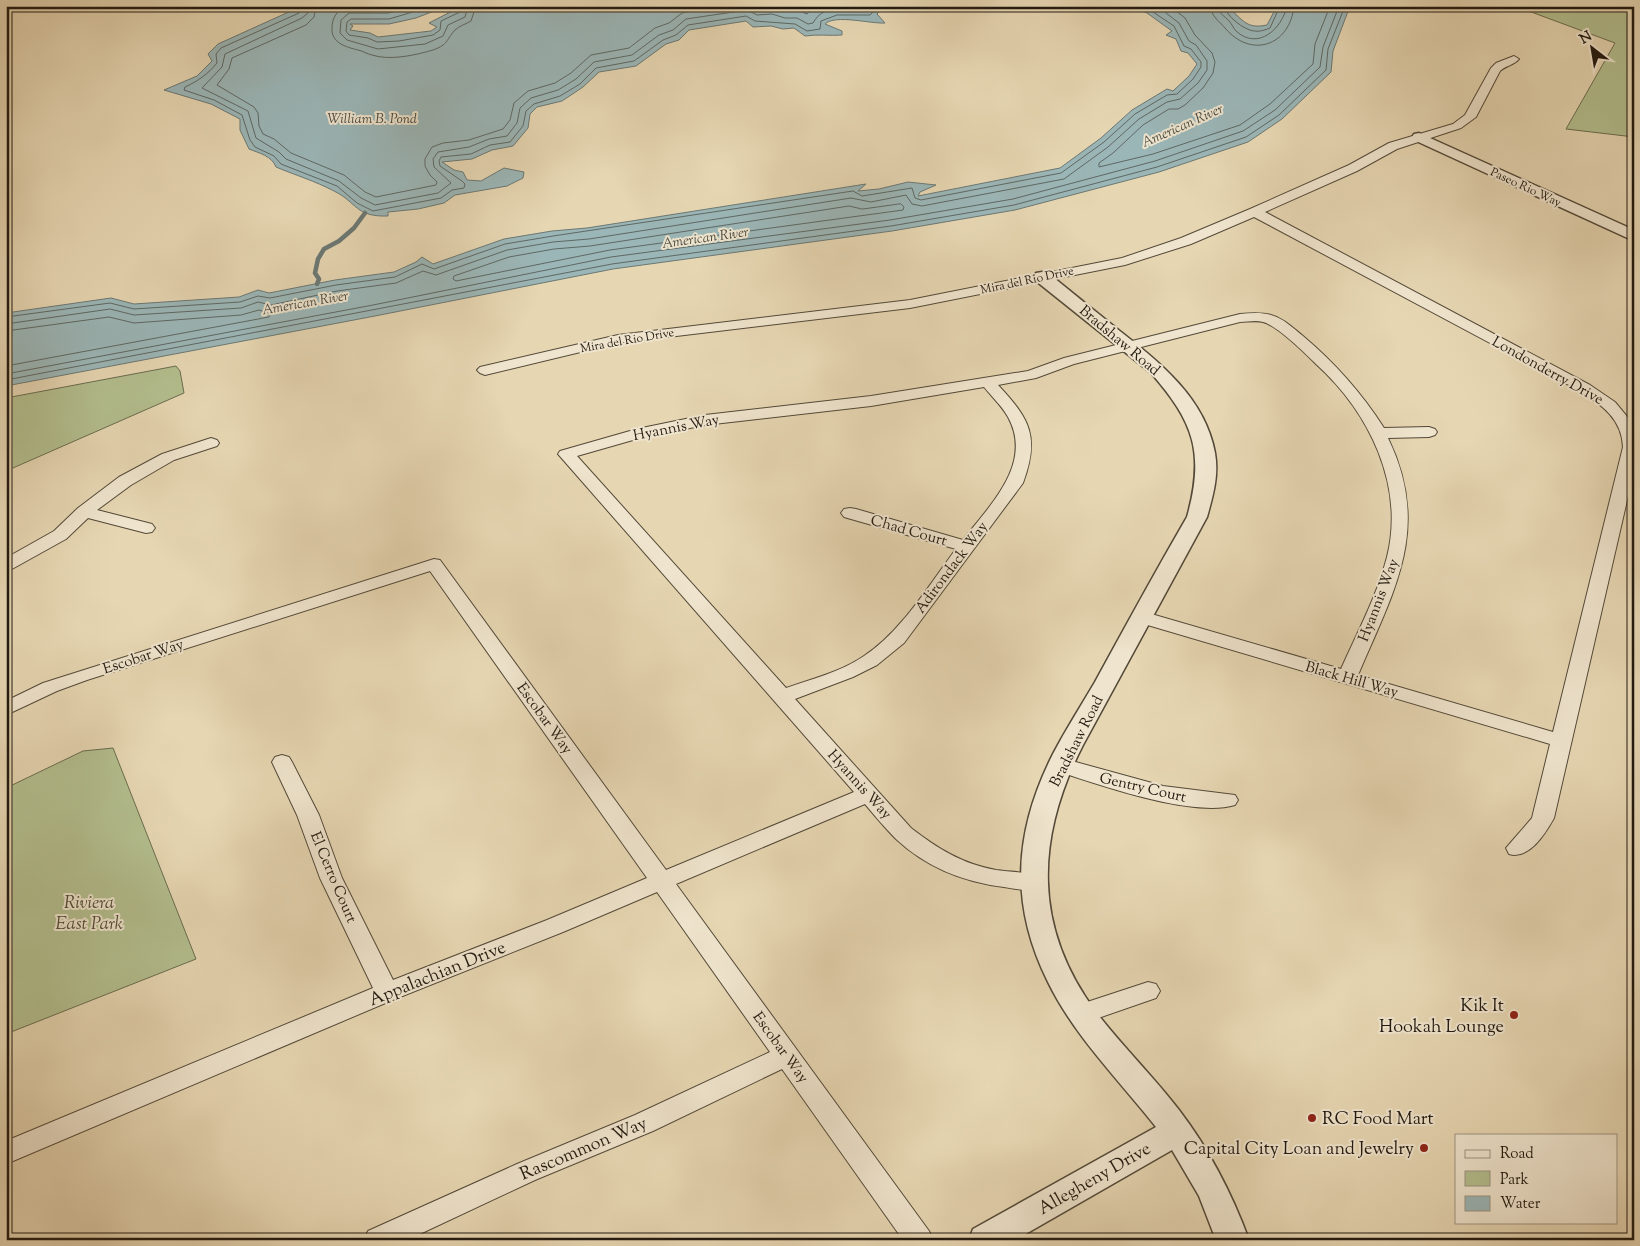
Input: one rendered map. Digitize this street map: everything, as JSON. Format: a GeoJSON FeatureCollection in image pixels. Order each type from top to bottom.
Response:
{"type":"FeatureCollection","features":[{"type":"Feature","properties":{"kind":"street","name":"Mira del Rio Drive"},"geometry":{"type":"LineString","coordinates":[[485,370],[618,340],[910,304],[1125,260],[1160,250],[1255,212],[1353,168],[1394,146],[1419,137],[1448,130],[1464,122],[1470,117],[1495,70],[1514,59]]}},
{"type":"Feature","properties":{"kind":"street","name":"Paseo Rio Way"},"geometry":{"type":"LineString","coordinates":[[1419,137],[1634,236]]}},
{"type":"Feature","properties":{"kind":"street","name":"Londonderry Drive"},"geometry":{"type":"LineString","coordinates":[[1255,212],[1585,388],[1601,398],[1623,420],[1629,431],[1631,447],[1543,818],[1538,827],[1517,848]]}},
{"type":"Feature","properties":{"kind":"street","name":"Bradshaw Road"},"geometry":{"type":"LineString","coordinates":[[1042,277],[1157,369],[1188,405],[1202,438],[1207,480],[1197,517],[1061,765],[1038,830],[1034,857],[1034,882],[1038,912],[1046,943],[1059,975],[1081,1014],[1103,1044],[1157,1105],[1177,1131],[1218,1204],[1233,1240]]}},
{"type":"Feature","properties":{"kind":"street","name":"Hyannis Way"},"geometry":{"type":"LineString","coordinates":[[1034,882],[983,876],[937,859],[903,832],[566,454],[637,434],[705,420],[871,401],[1031,375],[1069,361],[1240,318],[1267,318],[1298,340],[1335,373],[1356,398],[1378,433],[1391,462],[1397,486],[1400,531],[1396,553],[1390,576],[1347,678]]}},
{"type":"Feature","properties":{"kind":"street","name":"Adirondack Way"},"geometry":{"type":"LineString","coordinates":[[782,697],[846,673],[880,654],[897,639],[1015,483],[1023,466],[1025,443],[1016,415],[988,383]]}},
{"type":"Feature","properties":{"kind":"street"},"geometry":{"type":"LineString","coordinates":[[1378,433],[1429,432]]}},
{"type":"Feature","properties":{"kind":"street"},"geometry":{"type":"LineString","coordinates":[[6,565],[60,535],[84,512],[118,485],[168,457],[211,443]]}},
{"type":"Feature","properties":{"kind":"street"},"geometry":{"type":"LineString","coordinates":[[84,512],[146,528]]}},
{"type":"Feature","properties":{"kind":"street","name":"Chad Court"},"geometry":{"type":"LineString","coordinates":[[850,513],[967,546]]}},
{"type":"Feature","properties":{"kind":"street","name":"Escobar Way"},"geometry":{"type":"LineString","coordinates":[[6,709],[80,676],[434,564],[919,1240]]}},
{"type":"Feature","properties":{"kind":"street","name":"Black Hill Way"},"geometry":{"type":"LineString","coordinates":[[1141,618],[1562,741]]}},
{"type":"Feature","properties":{"kind":"street","name":"El Cerro Court"},"geometry":{"type":"LineString","coordinates":[[282,762],[308,815],[331,878],[387,992]]}},
{"type":"Feature","properties":{"kind":"street","name":"Gentry Court"},"geometry":{"type":"LineString","coordinates":[[1061,765],[1143,790],[1175,797],[1227,800]]}},
{"type":"Feature","properties":{"kind":"street","name":"Appalachian Drive"},"geometry":{"type":"LineString","coordinates":[[6,1154],[387,992],[555,926],[869,794]]}},
{"type":"Feature","properties":{"kind":"street"},"geometry":{"type":"LineString","coordinates":[[1081,1014],[1148,991]]}},
{"type":"Feature","properties":{"kind":"street","name":"Rascommon Way"},"geometry":{"type":"LineString","coordinates":[[378,1240],[526,1172],[644,1123],[787,1055]]}},
{"type":"Feature","properties":{"kind":"street","name":"Allegheny Drive"},"geometry":{"type":"LineString","coordinates":[[985,1240],[1177,1131]]}},
{"type":"Feature","properties":{"kind":"green space"},"geometry":{"type":"Polygon","coordinates":[[[1515,6],[1634,6],[1634,137],[1566,129],[1615,43],[1515,6]]]}},
{"type":"Feature","properties":{"kind":"green space"},"geometry":{"type":"Polygon","coordinates":[[[176,366],[180,371],[184,393],[6,471],[6,398],[176,366]]]}},
{"type":"Feature","properties":{"kind":"green space","name":"Riviera East Park"},"geometry":{"type":"Polygon","coordinates":[[[113,748],[196,959],[6,1034],[6,788],[83,751],[113,748]]]}},
{"type":"Feature","properties":{"kind":"water","name":"William B. Pond"},"geometry":{"type":"Polygon","coordinates":[[[302,6],[447,6],[416,18],[389,24],[350,24],[353,26],[350,30],[370,33],[378,37],[431,31],[437,27],[429,23],[462,6],[881,6],[888,10],[880,11],[877,14],[885,23],[837,20],[825,24],[842,31],[842,35],[805,36],[794,28],[753,27],[746,21],[689,30],[679,40],[666,44],[636,66],[599,72],[583,87],[562,101],[537,107],[530,114],[528,128],[513,146],[492,150],[472,159],[442,162],[454,170],[463,172],[467,180],[481,181],[504,168],[524,172],[523,178],[507,186],[455,195],[444,203],[418,209],[388,212],[388,216],[377,216],[363,212],[334,191],[276,167],[272,160],[249,149],[240,130],[240,119],[211,104],[164,90],[197,76],[212,61],[208,54],[218,44],[302,6]]]}},
{"type":"Feature","properties":{"kind":"water","name":"American River"},"geometry":{"type":"Polygon","coordinates":[[[1130,6],[1226,6],[1244,22],[1253,26],[1259,26],[1267,25],[1277,6],[1350,6],[1333,51],[1331,72],[1282,119],[1248,142],[1159,172],[1015,210],[892,231],[613,269],[6,386],[6,313],[111,298],[134,304],[239,297],[258,290],[269,293],[335,280],[394,272],[416,262],[422,257],[433,264],[504,239],[552,231],[587,228],[866,184],[858,191],[879,189],[908,182],[936,185],[920,192],[918,196],[1060,168],[1101,138],[1132,110],[1167,89],[1173,91],[1189,76],[1197,64],[1188,53],[1181,51],[1176,39],[1166,35],[1172,31],[1147,13],[1130,6]]]}},
{"type":"Feature","properties":{"kind":"waterway"},"geometry":{"type":"LineString","coordinates":[[317,284],[319,279],[315,273],[318,259],[324,249],[339,241],[354,228],[365,213]]}},
{"type":"Feature","properties":{"kind":"place","name":"Kik It Hookah Lounge"},"geometry":{"type":"Point","coordinates":[1514,1015]}},
{"type":"Feature","properties":{"kind":"place","name":"RC Food Mart"},"geometry":{"type":"Point","coordinates":[1312,1118]}},
{"type":"Feature","properties":{"kind":"place","name":"Capital City Loan and Jewelry"},"geometry":{"type":"Point","coordinates":[1424,1148]}}]}
